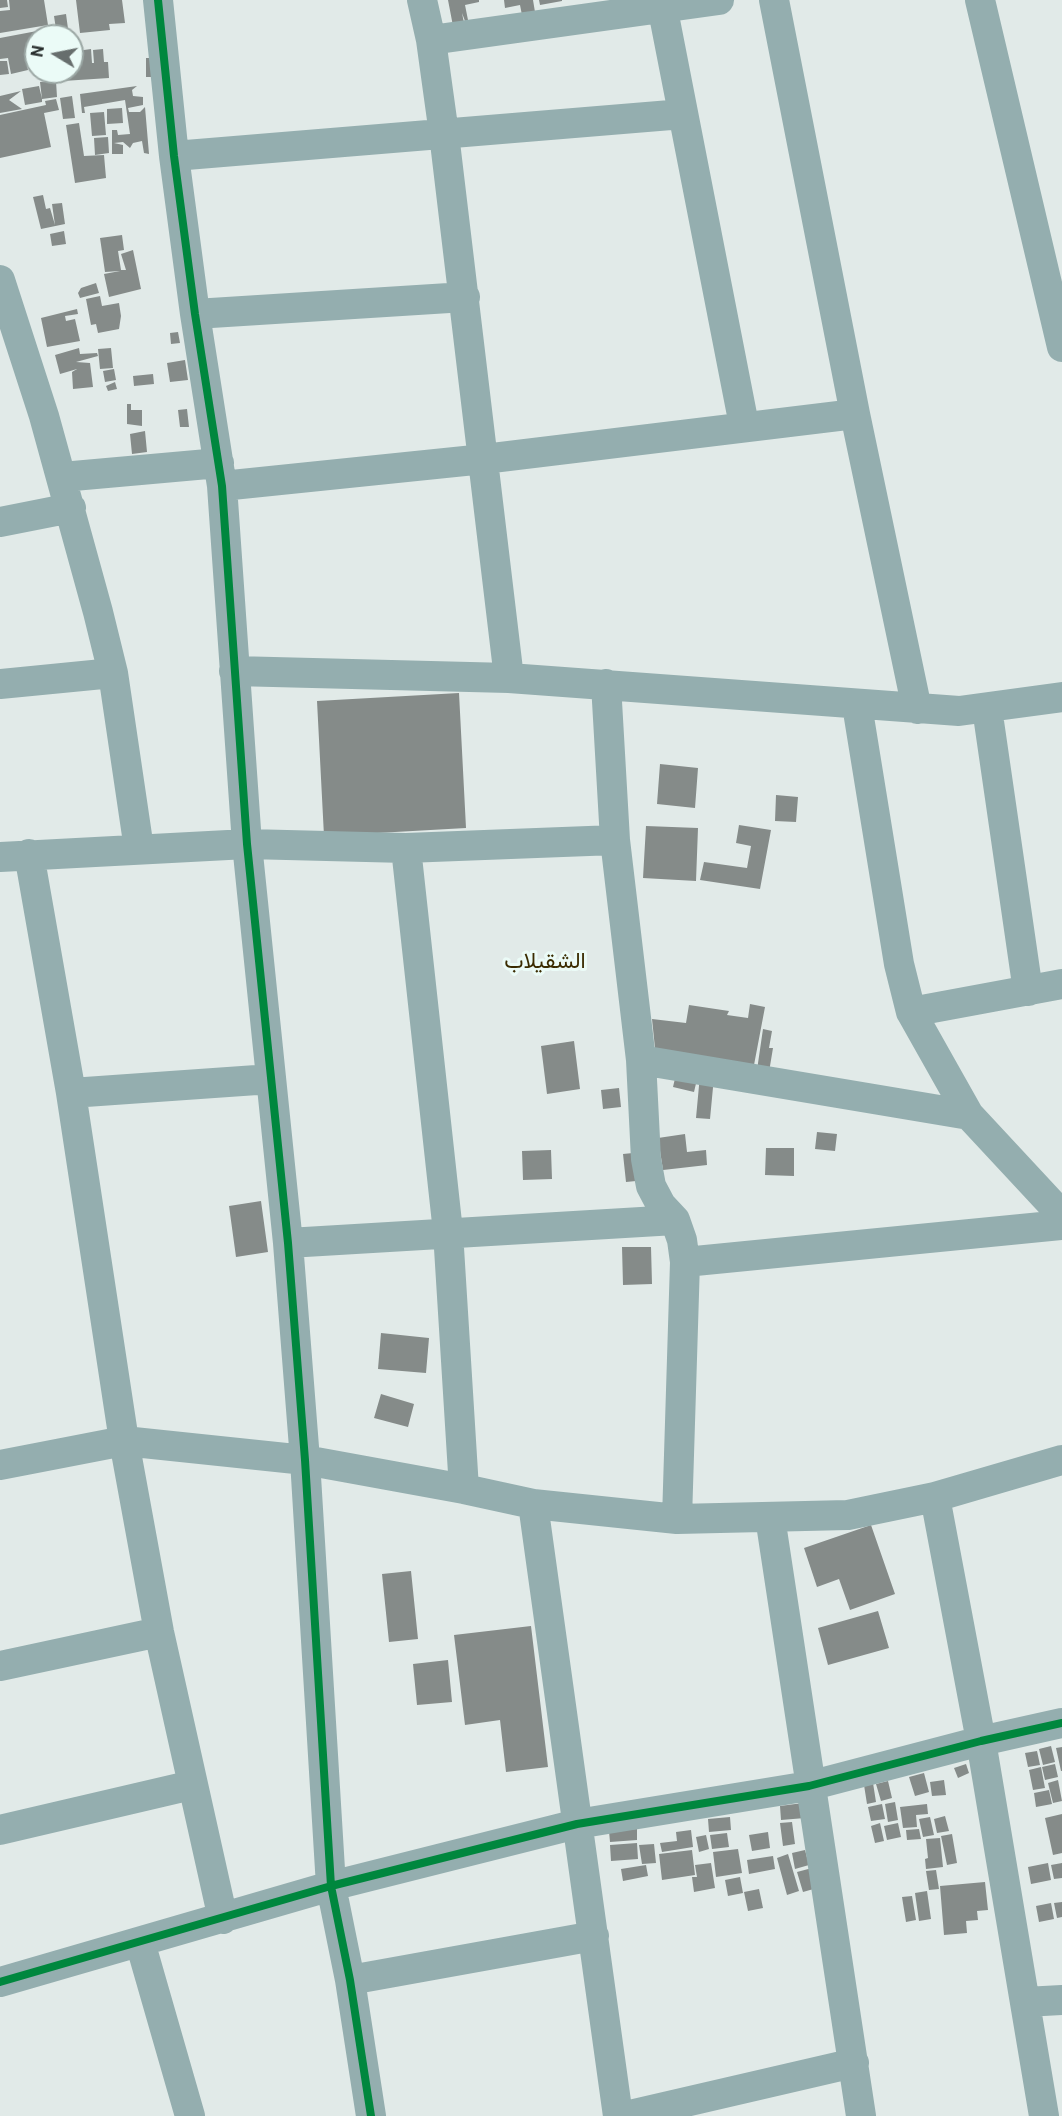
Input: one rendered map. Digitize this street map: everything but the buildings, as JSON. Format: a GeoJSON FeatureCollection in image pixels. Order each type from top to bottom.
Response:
{"type":"FeatureCollection","features":[{"type":"Feature","properties":{"kind":"street"},"geometry":{"type":"LineString","coordinates":[[158,0],[174,156],[220,475],[247,844],[288,1243],[305,1460],[331,1886],[350,1980],[370,2116]]}},
{"type":"Feature","properties":{"kind":"street"},"geometry":{"type":"LineString","coordinates":[[422,0],[431,40],[465,297],[509,678]]}},
{"type":"Feature","properties":{"kind":"street"},"geometry":{"type":"LineString","coordinates":[[431,40],[662,5],[719,0]]}},
{"type":"Feature","properties":{"kind":"street"},"geometry":{"type":"LineString","coordinates":[[774,0],[855,414],[917,709]]}},
{"type":"Feature","properties":{"kind":"street"},"geometry":{"type":"LineString","coordinates":[[980,0],[1062,347]]}},
{"type":"Feature","properties":{"kind":"street"},"geometry":{"type":"LineString","coordinates":[[662,5],[744,425]]}},
{"type":"Feature","properties":{"kind":"street"},"geometry":{"type":"LineString","coordinates":[[174,156],[683,114]]}},
{"type":"Feature","properties":{"kind":"street"},"geometry":{"type":"LineString","coordinates":[[195,314],[465,297]]}},
{"type":"Feature","properties":{"kind":"street"},"geometry":{"type":"LineString","coordinates":[[2,299],[71,508],[112,673],[139,849]]}},
{"type":"Feature","properties":{"kind":"street"},"geometry":{"type":"LineString","coordinates":[[62,477],[220,475],[484,459],[744,425],[855,414]]}},
{"type":"Feature","properties":{"kind":"street"},"geometry":{"type":"LineString","coordinates":[[0,522],[71,508]]}},
{"type":"Feature","properties":{"kind":"street"},"geometry":{"type":"LineString","coordinates":[[234,671],[509,678],[959,711],[1062,697]]}},
{"type":"Feature","properties":{"kind":"street"},"geometry":{"type":"LineString","coordinates":[[0,684],[112,673]]}},
{"type":"Feature","properties":{"kind":"street"},"geometry":{"type":"LineString","coordinates":[[606,684],[615,840],[641,1060],[646,1160],[651,1186],[661,1205],[675,1220],[686,1262],[676,1519]]}},
{"type":"Feature","properties":{"kind":"street"},"geometry":{"type":"LineString","coordinates":[[856,705],[899,964],[911,1012],[969,1115],[1062,1215]]}},
{"type":"Feature","properties":{"kind":"street"},"geometry":{"type":"LineString","coordinates":[[987,708],[1028,992]]}},
{"type":"Feature","properties":{"kind":"street"},"geometry":{"type":"LineString","coordinates":[[223,1919],[159,1632],[124,1441],[71,1093],[14,856],[247,844],[406,848],[615,840]]}},
{"type":"Feature","properties":{"kind":"street"},"geometry":{"type":"LineString","coordinates":[[406,848],[448,1232],[464,1489]]}},
{"type":"Feature","properties":{"kind":"street"},"geometry":{"type":"LineString","coordinates":[[911,1012],[1062,984]]}},
{"type":"Feature","properties":{"kind":"street"},"geometry":{"type":"LineString","coordinates":[[641,1060],[969,1115]]}},
{"type":"Feature","properties":{"kind":"street"},"geometry":{"type":"LineString","coordinates":[[71,1093],[271,1078]]}},
{"type":"Feature","properties":{"kind":"street"},"geometry":{"type":"LineString","coordinates":[[288,1243],[675,1220]]}},
{"type":"Feature","properties":{"kind":"street"},"geometry":{"type":"LineString","coordinates":[[686,1262],[1062,1225]]}},
{"type":"Feature","properties":{"kind":"street"},"geometry":{"type":"LineString","coordinates":[[0,1465],[124,1441],[305,1460],[533,1504],[676,1519],[848,1515],[935,1497],[1062,1460]]}},
{"type":"Feature","properties":{"kind":"street"},"geometry":{"type":"LineString","coordinates":[[935,1497],[981,1741],[1044,2116]]}},
{"type":"Feature","properties":{"kind":"street"},"geometry":{"type":"LineString","coordinates":[[533,1504],[618,2116]]}},
{"type":"Feature","properties":{"kind":"street"},"geometry":{"type":"LineString","coordinates":[[770,1517],[809,1786],[861,2116]]}},
{"type":"Feature","properties":{"kind":"street"},"geometry":{"type":"LineString","coordinates":[[0,1666],[159,1632]]}},
{"type":"Feature","properties":{"kind":"street"},"geometry":{"type":"LineString","coordinates":[[0,1982],[34,1970],[223,1919],[331,1886],[577,1824],[809,1786],[981,1741],[1062,1723]]}},
{"type":"Feature","properties":{"kind":"street"},"geometry":{"type":"LineString","coordinates":[[0,1830],[192,1785]]}},
{"type":"Feature","properties":{"kind":"street"},"geometry":{"type":"LineString","coordinates":[[350,1980],[594,1936]]}},
{"type":"Feature","properties":{"kind":"street"},"geometry":{"type":"LineString","coordinates":[[140,1942],[190,2116]]}},
{"type":"Feature","properties":{"kind":"street"},"geometry":{"type":"LineString","coordinates":[[1025,2002],[1062,2000]]}},
{"type":"Feature","properties":{"kind":"street"},"geometry":{"type":"LineString","coordinates":[[625,2116],[670,2111],[854,2063]]}},
{"type":"Feature","properties":{"kind":"cycle path"},"geometry":{"type":"LineString","coordinates":[[158,0],[174,156],[195,314],[222,486],[247,844],[288,1243],[305,1460],[331,1886],[350,1980],[371,2116]]}},
{"type":"Feature","properties":{"kind":"cycle path"},"geometry":{"type":"LineString","coordinates":[[0,1982],[331,1886],[577,1824],[809,1786],[981,1741],[1062,1723]]}},
{"type":"Feature","properties":{"kind":"district","name":"الشقيلاب"},"geometry":{"type":"Point","coordinates":[545,962]}}]}
